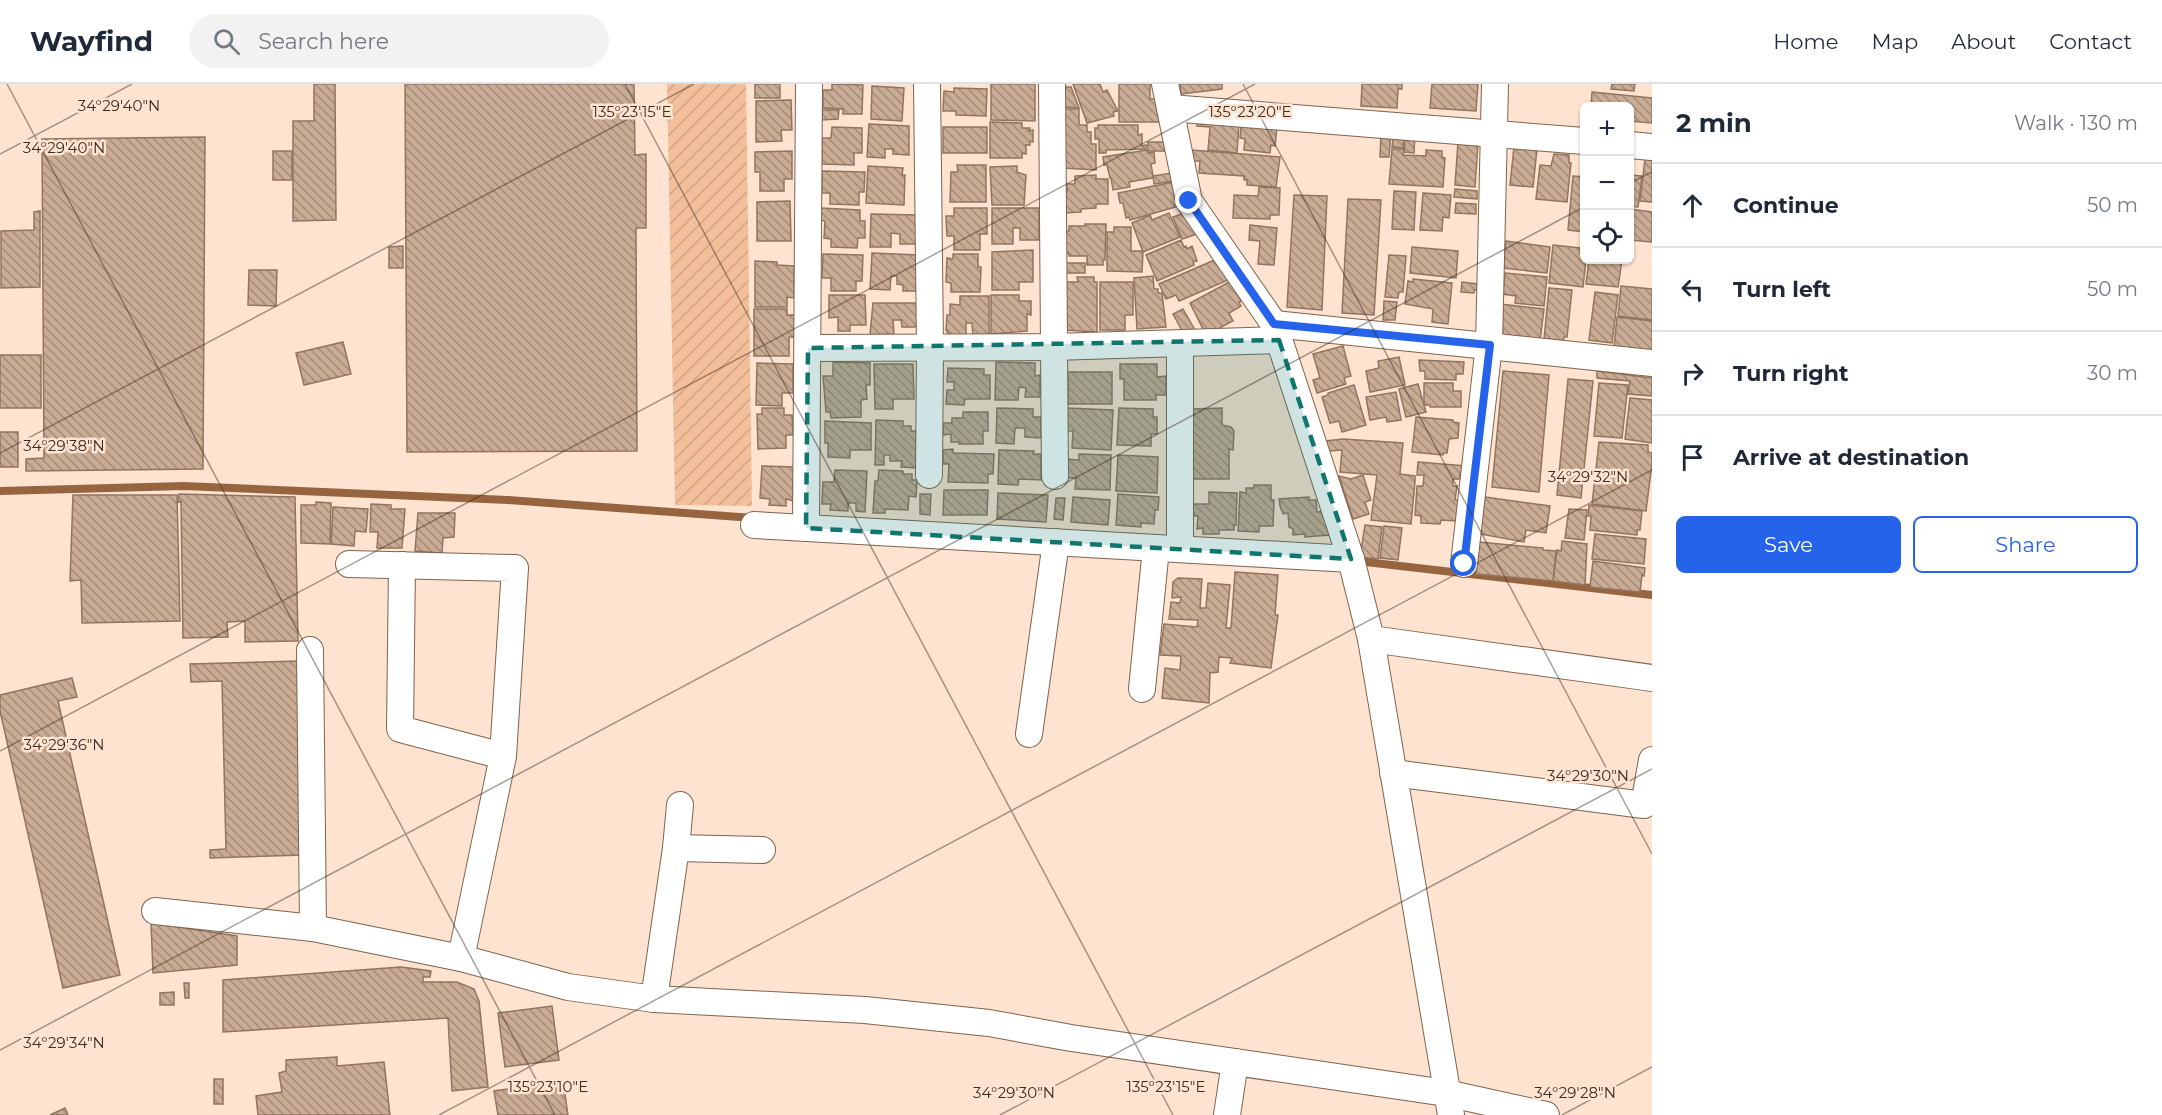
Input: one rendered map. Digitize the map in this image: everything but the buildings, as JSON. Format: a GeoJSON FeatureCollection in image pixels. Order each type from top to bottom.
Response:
{"type":"FeatureCollection","features":[{"type":"Feature","properties":{"kind":"street"},"geometry":{"type":"LineString","coordinates":[[806,528],[809,84]]}},
{"type":"Feature","properties":{"kind":"street"},"geometry":{"type":"LineString","coordinates":[[927,84],[930,346],[928,476]]}},
{"type":"Feature","properties":{"kind":"street"},"geometry":{"type":"LineString","coordinates":[[1052,84],[1055,476]]}},
{"type":"Feature","properties":{"kind":"street"},"geometry":{"type":"LineString","coordinates":[[1464,564],[1490,345],[1495,84]]}},
{"type":"Feature","properties":{"kind":"street"},"geometry":{"type":"LineString","coordinates":[[1449,1104],[1371,639],[1351,559],[1276,332],[1189,201],[1168,96],[1580,141]]}},
{"type":"Feature","properties":{"kind":"street"},"geometry":{"type":"LineString","coordinates":[[1634,145],[1652,147]]}},
{"type":"Feature","properties":{"kind":"street"},"geometry":{"type":"LineString","coordinates":[[808,348],[1180,344],[1276,332],[1490,345],[1652,363]]}},
{"type":"Feature","properties":{"kind":"street"},"geometry":{"type":"LineString","coordinates":[[1142,690],[1168,548],[1180,344]]}},
{"type":"Feature","properties":{"kind":"street"},"geometry":{"type":"LineString","coordinates":[[754,525],[1351,559]]}},
{"type":"Feature","properties":{"kind":"street"},"geometry":{"type":"LineString","coordinates":[[1029,734],[1056,542]]}},
{"type":"Feature","properties":{"kind":"street"},"geometry":{"type":"LineString","coordinates":[[349,564],[515,568],[503,756],[461,958]]}},
{"type":"Feature","properties":{"kind":"street"},"geometry":{"type":"LineString","coordinates":[[402,565],[400,729],[503,756]]}},
{"type":"Feature","properties":{"kind":"street"},"geometry":{"type":"LineString","coordinates":[[1371,639],[1652,678]]}},
{"type":"Feature","properties":{"kind":"street"},"geometry":{"type":"LineString","coordinates":[[310,650],[313,928]]}},
{"type":"Feature","properties":{"kind":"street"},"geometry":{"type":"LineString","coordinates":[[1393,773],[1644,805],[1652,760]]}},
{"type":"Feature","properties":{"kind":"street"},"geometry":{"type":"LineString","coordinates":[[654,999],[680,805]]}},
{"type":"Feature","properties":{"kind":"street"},"geometry":{"type":"LineString","coordinates":[[676,848],[762,850]]}},
{"type":"Feature","properties":{"kind":"street"},"geometry":{"type":"LineString","coordinates":[[154,911],[313,928],[461,958],[568,987],[654,999],[865,1010],[989,1023],[1071,1038],[1235,1062],[1449,1104],[1546,1115]]}},
{"type":"Feature","properties":{"kind":"street"},"geometry":{"type":"LineString","coordinates":[[1227,1115],[1235,1062]]}},
{"type":"Feature","properties":{"kind":"highlighted area"},"geometry":{"type":"Polygon","coordinates":[[[1279,340],[1351,559],[806,528],[808,348],[1279,340]]]}},
{"type":"Feature","properties":{"kind":"shaded area"},"geometry":{"type":"Polygon","coordinates":[[[667,84],[746,84],[752,506],[675,505],[667,84]]]}},
{"type":"Feature","properties":{"kind":"waterway"},"geometry":{"type":"LineString","coordinates":[[0,491],[184,486],[508,500],[753,518]]}},
{"type":"Feature","properties":{"kind":"waterway"},"geometry":{"type":"LineString","coordinates":[[1357,561],[1652,595]]}},
{"type":"Feature","properties":{"kind":"route"},"geometry":{"type":"LineString","coordinates":[[1189,201],[1274,324],[1490,345],[1464,564]]}}]}
